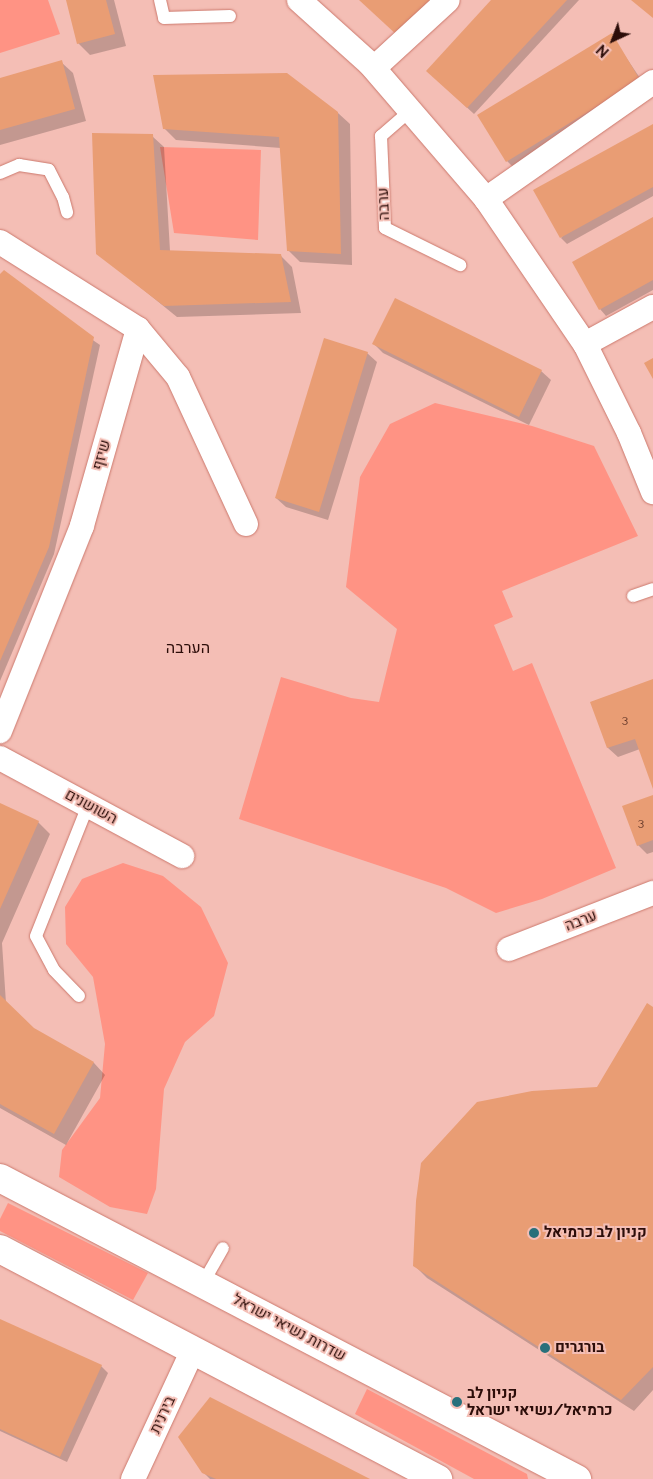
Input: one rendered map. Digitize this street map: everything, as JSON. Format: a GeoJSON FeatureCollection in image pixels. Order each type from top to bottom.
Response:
{"type":"FeatureCollection","features":[{"type":"Feature","properties":{"kind":"main road","name":"שדרות נשיאי ישראל"},"geometry":{"type":"LineString","coordinates":[[0,1178],[577,1479]]}},
{"type":"Feature","properties":{"kind":"main road"},"geometry":{"type":"LineString","coordinates":[[0,1249],[438,1479]]}},
{"type":"Feature","properties":{"kind":"street"},"geometry":{"type":"LineString","coordinates":[[299,0],[374,68],[412,110],[486,199],[585,344],[629,433],[653,492]]}},
{"type":"Feature","properties":{"kind":"street"},"geometry":{"type":"LineString","coordinates":[[374,68],[448,0]]}},
{"type":"Feature","properties":{"kind":"street"},"geometry":{"type":"LineString","coordinates":[[486,199],[653,82]]}},
{"type":"Feature","properties":{"kind":"street"},"geometry":{"type":"LineString","coordinates":[[0,242],[138,329],[178,377],[246,524]]}},
{"type":"Feature","properties":{"kind":"street"},"geometry":{"type":"LineString","coordinates":[[585,344],[653,307]]}},
{"type":"Feature","properties":{"kind":"street","name":"שיזף"},"geometry":{"type":"LineString","coordinates":[[0,732],[82,526],[138,329]]}},
{"type":"Feature","properties":{"kind":"street","name":"השושנים"},"geometry":{"type":"LineString","coordinates":[[0,758],[182,856]]}},
{"type":"Feature","properties":{"kind":"street","name":"ערבה"},"geometry":{"type":"LineString","coordinates":[[509,949],[653,893]]}},
{"type":"Feature","properties":{"kind":"street","name":"בירנית"},"geometry":{"type":"LineString","coordinates":[[134,1479],[193,1350]]}},
{"type":"Feature","properties":{"kind":"lane"},"geometry":{"type":"LineString","coordinates":[[160,0],[164,18],[230,16]]}},
{"type":"Feature","properties":{"kind":"lane","name":"ערבה"},"geometry":{"type":"LineString","coordinates":[[412,110],[381,136],[385,228],[460,265]]}},
{"type":"Feature","properties":{"kind":"lane"},"geometry":{"type":"LineString","coordinates":[[0,173],[19,165],[49,170],[63,196],[67,212]]}},
{"type":"Feature","properties":{"kind":"lane"},"geometry":{"type":"LineString","coordinates":[[633,596],[653,589]]}},
{"type":"Feature","properties":{"kind":"lane"},"geometry":{"type":"LineString","coordinates":[[79,996],[54,970],[36,936],[88,806]]}},
{"type":"Feature","properties":{"kind":"lane"},"geometry":{"type":"LineString","coordinates":[[203,1283],[223,1248]]}},
{"type":"Feature","properties":{"kind":"shaded area"},"geometry":{"type":"Polygon","coordinates":[[[0,0],[48,0],[60,34],[0,53],[0,0]]]}},
{"type":"Feature","properties":{"kind":"shaded area"},"geometry":{"type":"Polygon","coordinates":[[[160,147],[261,150],[258,240],[174,233],[160,147]]]}},
{"type":"Feature","properties":{"kind":"shaded area"},"geometry":{"type":"Polygon","coordinates":[[[435,403],[532,426],[594,446],[638,536],[502,591],[513,617],[494,625],[513,671],[532,663],[616,868],[542,899],[496,913],[446,888],[239,819],[281,677],[351,698],[379,702],[397,629],[346,587],[360,477],[390,424],[435,403]]]}},
{"type":"Feature","properties":{"kind":"shaded area"},"geometry":{"type":"Polygon","coordinates":[[[123,863],[163,876],[201,907],[228,963],[214,1016],[185,1042],[164,1089],[156,1189],[147,1214],[110,1207],[59,1177],[62,1150],[100,1098],[105,1044],[93,977],[66,944],[65,907],[82,879],[123,863]]]}},
{"type":"Feature","properties":{"kind":"shaded area"},"geometry":{"type":"Polygon","coordinates":[[[8,1203],[148,1273],[133,1300],[0,1231],[0,1219],[8,1203]]]}},
{"type":"Feature","properties":{"kind":"shaded area"},"geometry":{"type":"Polygon","coordinates":[[[367,1389],[527,1474],[528,1479],[474,1479],[355,1414],[367,1389]]]}},
{"type":"Feature","properties":{"kind":"building"},"geometry":{"type":"Polygon","coordinates":[[[66,0],[106,0],[115,34],[77,44],[66,0]]]}},
{"type":"Feature","properties":{"kind":"building"},"geometry":{"type":"Polygon","coordinates":[[[359,0],[431,0],[398,36],[359,0]]]}},
{"type":"Feature","properties":{"kind":"building"},"geometry":{"type":"Polygon","coordinates":[[[491,0],[567,0],[467,108],[426,71],[491,0]]]}},
{"type":"Feature","properties":{"kind":"building"},"geometry":{"type":"Polygon","coordinates":[[[631,0],[653,0],[653,18],[631,0]]]}},
{"type":"Feature","properties":{"kind":"building"},"geometry":{"type":"Polygon","coordinates":[[[612,33],[640,80],[506,162],[477,115],[612,33]]]}},
{"type":"Feature","properties":{"kind":"building"},"geometry":{"type":"Polygon","coordinates":[[[62,60],[75,109],[0,130],[0,78],[62,60]]]}},
{"type":"Feature","properties":{"kind":"building"},"geometry":{"type":"Polygon","coordinates":[[[287,73],[338,112],[341,254],[287,251],[279,137],[163,129],[153,75],[287,73]]]}},
{"type":"Feature","properties":{"kind":"building"},"geometry":{"type":"Polygon","coordinates":[[[653,124],[653,187],[560,238],[533,190],[653,124]]]}},
{"type":"Feature","properties":{"kind":"building"},"geometry":{"type":"Polygon","coordinates":[[[92,133],[153,134],[160,250],[281,254],[291,302],[164,306],[96,254],[92,133]]]}},
{"type":"Feature","properties":{"kind":"building"},"geometry":{"type":"Polygon","coordinates":[[[653,217],[653,280],[599,310],[572,262],[653,217]]]}},
{"type":"Feature","properties":{"kind":"building"},"geometry":{"type":"Polygon","coordinates":[[[4,270],[94,337],[49,547],[0,661],[0,274],[4,270]]]}},
{"type":"Feature","properties":{"kind":"building"},"geometry":{"type":"Polygon","coordinates":[[[395,298],[542,370],[519,417],[372,344],[395,298]]]}},
{"type":"Feature","properties":{"kind":"building"},"geometry":{"type":"Polygon","coordinates":[[[324,338],[368,352],[319,512],[275,498],[324,338]]]}},
{"type":"Feature","properties":{"kind":"building"},"geometry":{"type":"Polygon","coordinates":[[[653,358],[653,379],[644,363],[653,358]]]}},
{"type":"Feature","properties":{"kind":"building"},"geometry":{"type":"Polygon","coordinates":[[[653,679],[653,789],[635,739],[607,748],[590,702],[653,679]]]}},
{"type":"Feature","properties":{"kind":"building"},"geometry":{"type":"Polygon","coordinates":[[[653,795],[653,840],[637,846],[622,806],[653,795]]]}},
{"type":"Feature","properties":{"kind":"building"},"geometry":{"type":"Polygon","coordinates":[[[0,803],[39,821],[0,909],[0,803]]]}},
{"type":"Feature","properties":{"kind":"building"},"geometry":{"type":"Polygon","coordinates":[[[0,995],[34,1028],[94,1062],[54,1134],[0,1104],[0,995]]]}},
{"type":"Feature","properties":{"kind":"building","name":"קניון לב כרמיאל"},"geometry":{"type":"Polygon","coordinates":[[[647,1003],[653,1007],[653,1367],[621,1400],[413,1266],[416,1201],[421,1163],[477,1102],[532,1091],[597,1087],[647,1003]]]}},
{"type":"Feature","properties":{"kind":"building"},"geometry":{"type":"Polygon","coordinates":[[[0,1319],[102,1365],[60,1457],[0,1429],[0,1319]]]}},
{"type":"Feature","properties":{"kind":"building"},"geometry":{"type":"Polygon","coordinates":[[[210,1397],[370,1479],[216,1479],[202,1473],[178,1437],[210,1397]]]}},
{"type":"Feature","properties":{"kind":"place","name":"קניון לב כרמיאל"},"geometry":{"type":"Point","coordinates":[534,1233]}},
{"type":"Feature","properties":{"kind":"place","name":"בורגרים"},"geometry":{"type":"Point","coordinates":[545,1348]}},
{"type":"Feature","properties":{"kind":"place","name":"קניון לב כרמיאל/נשיאי ישראל"},"geometry":{"type":"Point","coordinates":[457,1402]}},
{"type":"Feature","properties":{"kind":"district","name":"הערבה"},"geometry":{"type":"Point","coordinates":[188,648]}}]}
